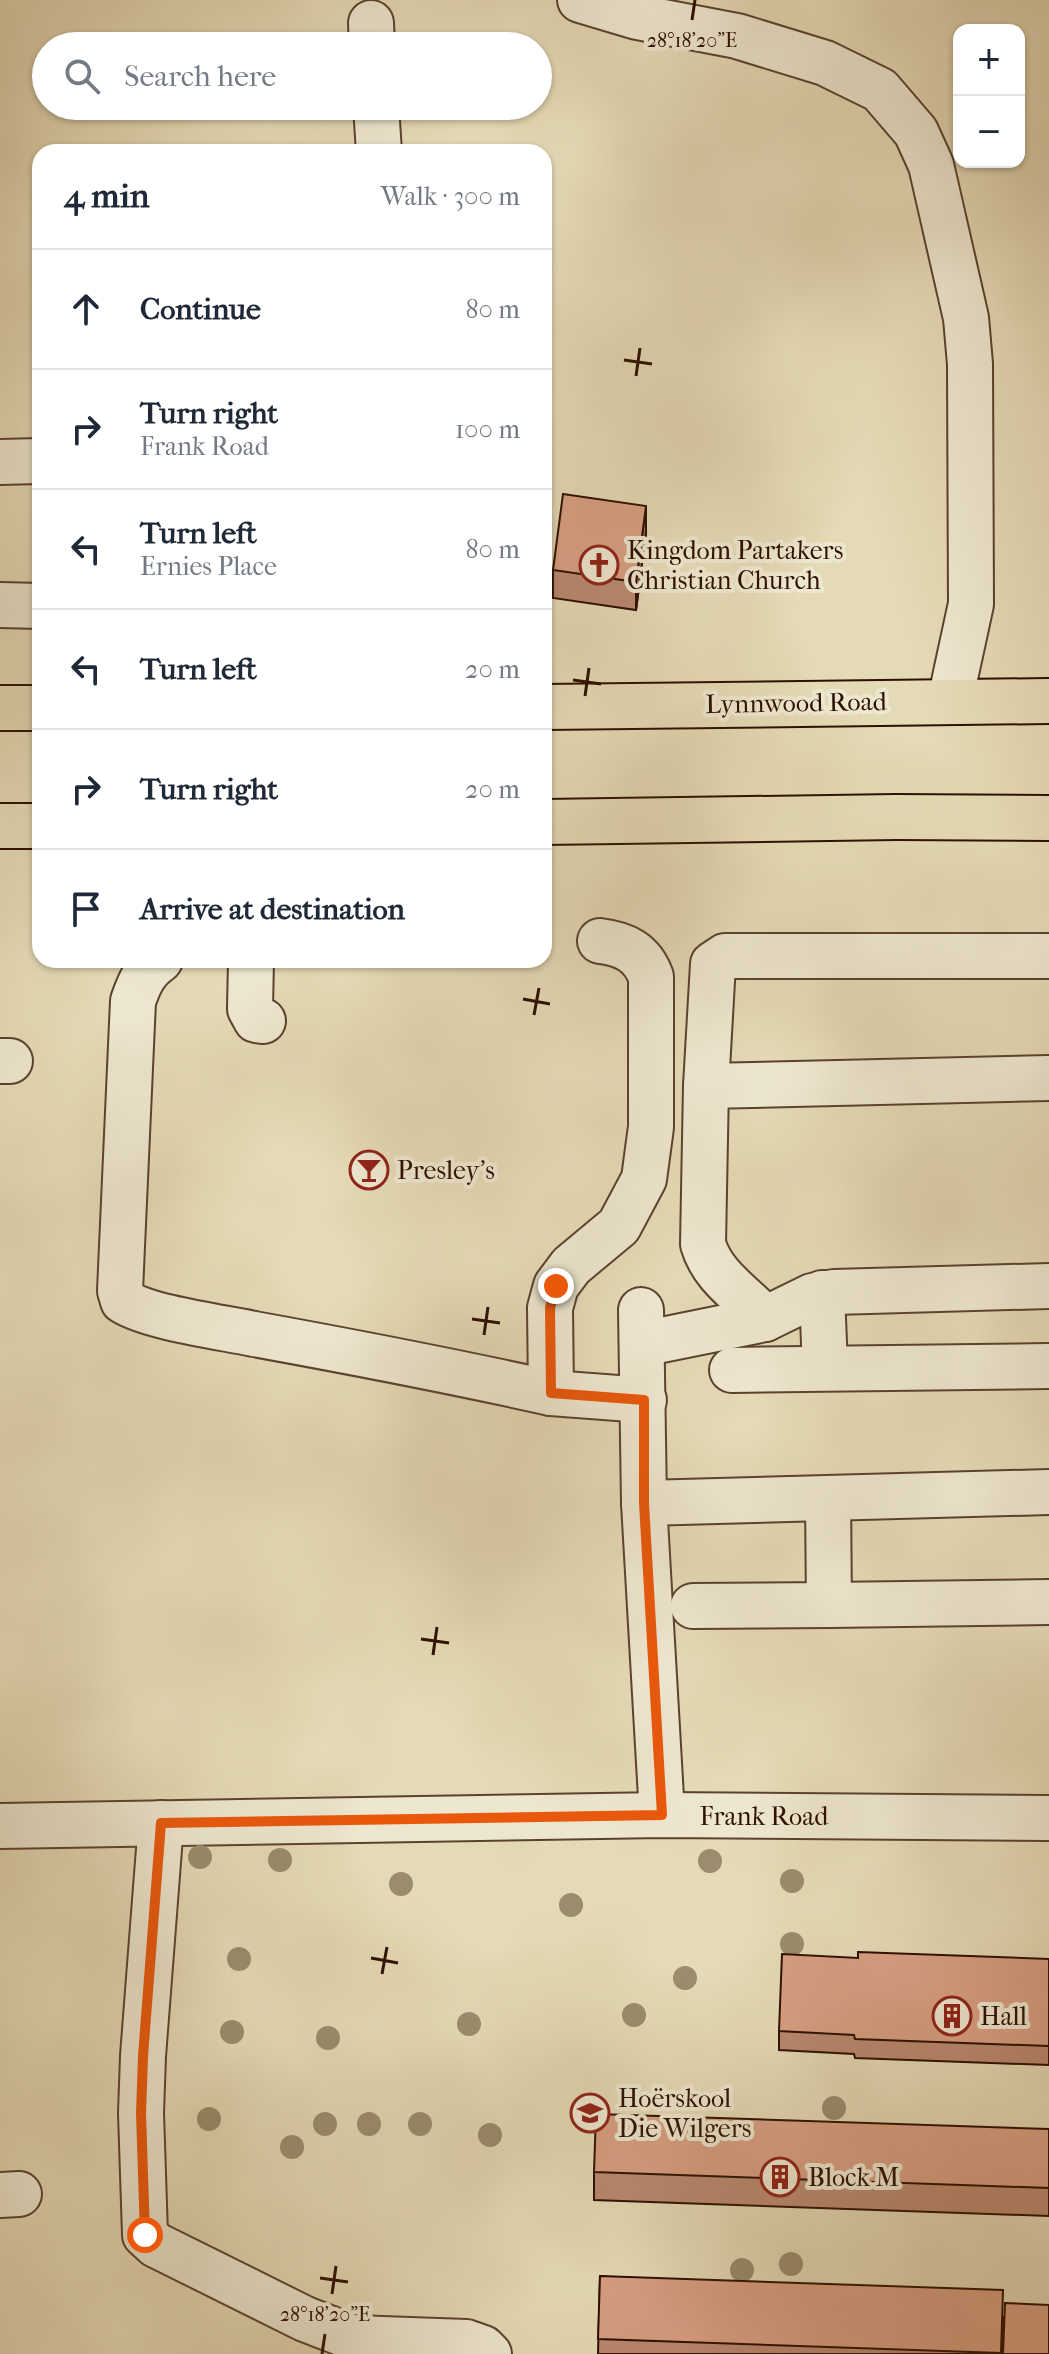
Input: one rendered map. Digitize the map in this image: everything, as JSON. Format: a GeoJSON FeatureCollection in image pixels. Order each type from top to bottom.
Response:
{"type":"FeatureCollection","features":[{"type":"Feature","properties":{"kind":"main road","name":"Lynnwood Road"},"geometry":{"type":"LineString","coordinates":[[552,707],[1049,701]]}},
{"type":"Feature","properties":{"kind":"main road"},"geometry":{"type":"LineString","coordinates":[[0,708],[32,708]]}},
{"type":"Feature","properties":{"kind":"main road"},"geometry":{"type":"LineString","coordinates":[[552,798],[674,798],[896,817]]}},
{"type":"Feature","properties":{"kind":"main road"},"geometry":{"type":"LineString","coordinates":[[552,822],[1049,818]]}},
{"type":"Feature","properties":{"kind":"main road"},"geometry":{"type":"LineString","coordinates":[[0,826],[32,826]]}},
{"type":"Feature","properties":{"kind":"street"},"geometry":{"type":"LineString","coordinates":[[580,0],[637,17],[737,36],[825,63],[880,90],[916,132],[931,165],[966,318],[970,364],[971,604],[950,701]]}},
{"type":"Feature","properties":{"kind":"street"},"geometry":{"type":"LineString","coordinates":[[377,120],[378,144]]}},
{"type":"Feature","properties":{"kind":"street"},"geometry":{"type":"LineString","coordinates":[[0,462],[32,461]]}},
{"type":"Feature","properties":{"kind":"street"},"geometry":{"type":"LineString","coordinates":[[0,605],[32,606]]}},
{"type":"Feature","properties":{"kind":"street"},"geometry":{"type":"LineString","coordinates":[[551,1393],[550,1308],[556,1286],[571,1266],[619,1226],[634,1202],[644,1179],[651,1127],[651,977],[632,949],[600,941]]}},
{"type":"Feature","properties":{"kind":"street"},"geometry":{"type":"LineString","coordinates":[[765,1319],[719,1276],[708,1260],[703,1244],[706,1086],[713,964],[725,956],[1049,956]]}},
{"type":"Feature","properties":{"kind":"street"},"geometry":{"type":"LineString","coordinates":[[149,968],[141,979],[133,1001],[120,1291],[123,1301],[140,1309],[192,1322],[415,1363],[551,1393],[644,1400]]}},
{"type":"Feature","properties":{"kind":"street"},"geometry":{"type":"LineString","coordinates":[[251,968],[250,1009],[256,1020],[263,1021]]}},
{"type":"Feature","properties":{"kind":"street"},"geometry":{"type":"LineString","coordinates":[[706,1086],[1049,1078]]}},
{"type":"Feature","properties":{"kind":"street"},"geometry":{"type":"LineString","coordinates":[[662,1815],[644,1503],[642,1327],[765,1319],[822,1293],[1049,1286]]}},
{"type":"Feature","properties":{"kind":"street"},"geometry":{"type":"LineString","coordinates":[[822,1293],[825,1368]]}},
{"type":"Feature","properties":{"kind":"street"},"geometry":{"type":"LineString","coordinates":[[732,1370],[1049,1366]]}},
{"type":"Feature","properties":{"kind":"street"},"geometry":{"type":"LineString","coordinates":[[644,1503],[1049,1492]]}},
{"type":"Feature","properties":{"kind":"street"},"geometry":{"type":"LineString","coordinates":[[828,1498],[829,1605]]}},
{"type":"Feature","properties":{"kind":"street"},"geometry":{"type":"LineString","coordinates":[[693,1606],[1049,1602]]}},
{"type":"Feature","properties":{"kind":"street","name":"Frank Road"},"geometry":{"type":"LineString","coordinates":[[0,1826],[662,1815],[1049,1818]]}},
{"type":"Feature","properties":{"kind":"street"},"geometry":{"type":"LineString","coordinates":[[161,1823],[143,2056],[141,2113],[145,2235],[156,2245],[305,2319],[354,2338],[466,2342],[483,2348],[489,2354]]}},
{"type":"Feature","properties":{"kind":"building","name":"Kingdom Partakers Christian Church"},"geometry":{"type":"Polygon","coordinates":[[[563,494],[646,506],[636,582],[553,570],[563,494]]]}},
{"type":"Feature","properties":{"kind":"building"},"geometry":{"type":"Polygon","coordinates":[[[858,1952],[1049,1959],[1049,2046],[855,2039],[854,2035],[779,2031],[782,1954],[858,1958],[858,1952]]]}},
{"type":"Feature","properties":{"kind":"building"},"geometry":{"type":"Polygon","coordinates":[[[596,2114],[1049,2129],[1049,2188],[594,2172],[596,2114]]]}},
{"type":"Feature","properties":{"kind":"building"},"geometry":{"type":"Polygon","coordinates":[[[600,2276],[1003,2290],[1001,2353],[598,2339],[600,2276]]]}},
{"type":"Feature","properties":{"kind":"building"},"geometry":{"type":"Polygon","coordinates":[[[1005,2303],[1049,2305],[1049,2354],[1003,2354],[1005,2303]]]}},
{"type":"Feature","properties":{"kind":"place","name":"Kingdom Partakers Christian Church"},"geometry":{"type":"Point","coordinates":[599,565]}},
{"type":"Feature","properties":{"kind":"place","name":"Presley's"},"geometry":{"type":"Point","coordinates":[369,1170]}},
{"type":"Feature","properties":{"kind":"place","name":"Hall"},"geometry":{"type":"Point","coordinates":[952,2016]}},
{"type":"Feature","properties":{"kind":"place","name":"Hoërskool Die Wilgers"},"geometry":{"type":"Point","coordinates":[590,2113]}},
{"type":"Feature","properties":{"kind":"place","name":"Block M"},"geometry":{"type":"Point","coordinates":[780,2177]}},
{"type":"Feature","properties":{"kind":"route"},"geometry":{"type":"LineString","coordinates":[[145,2235],[141,2113],[143,2056],[161,1823],[662,1815],[644,1503],[644,1400],[551,1393],[550,1308],[556,1286]]}}]}
